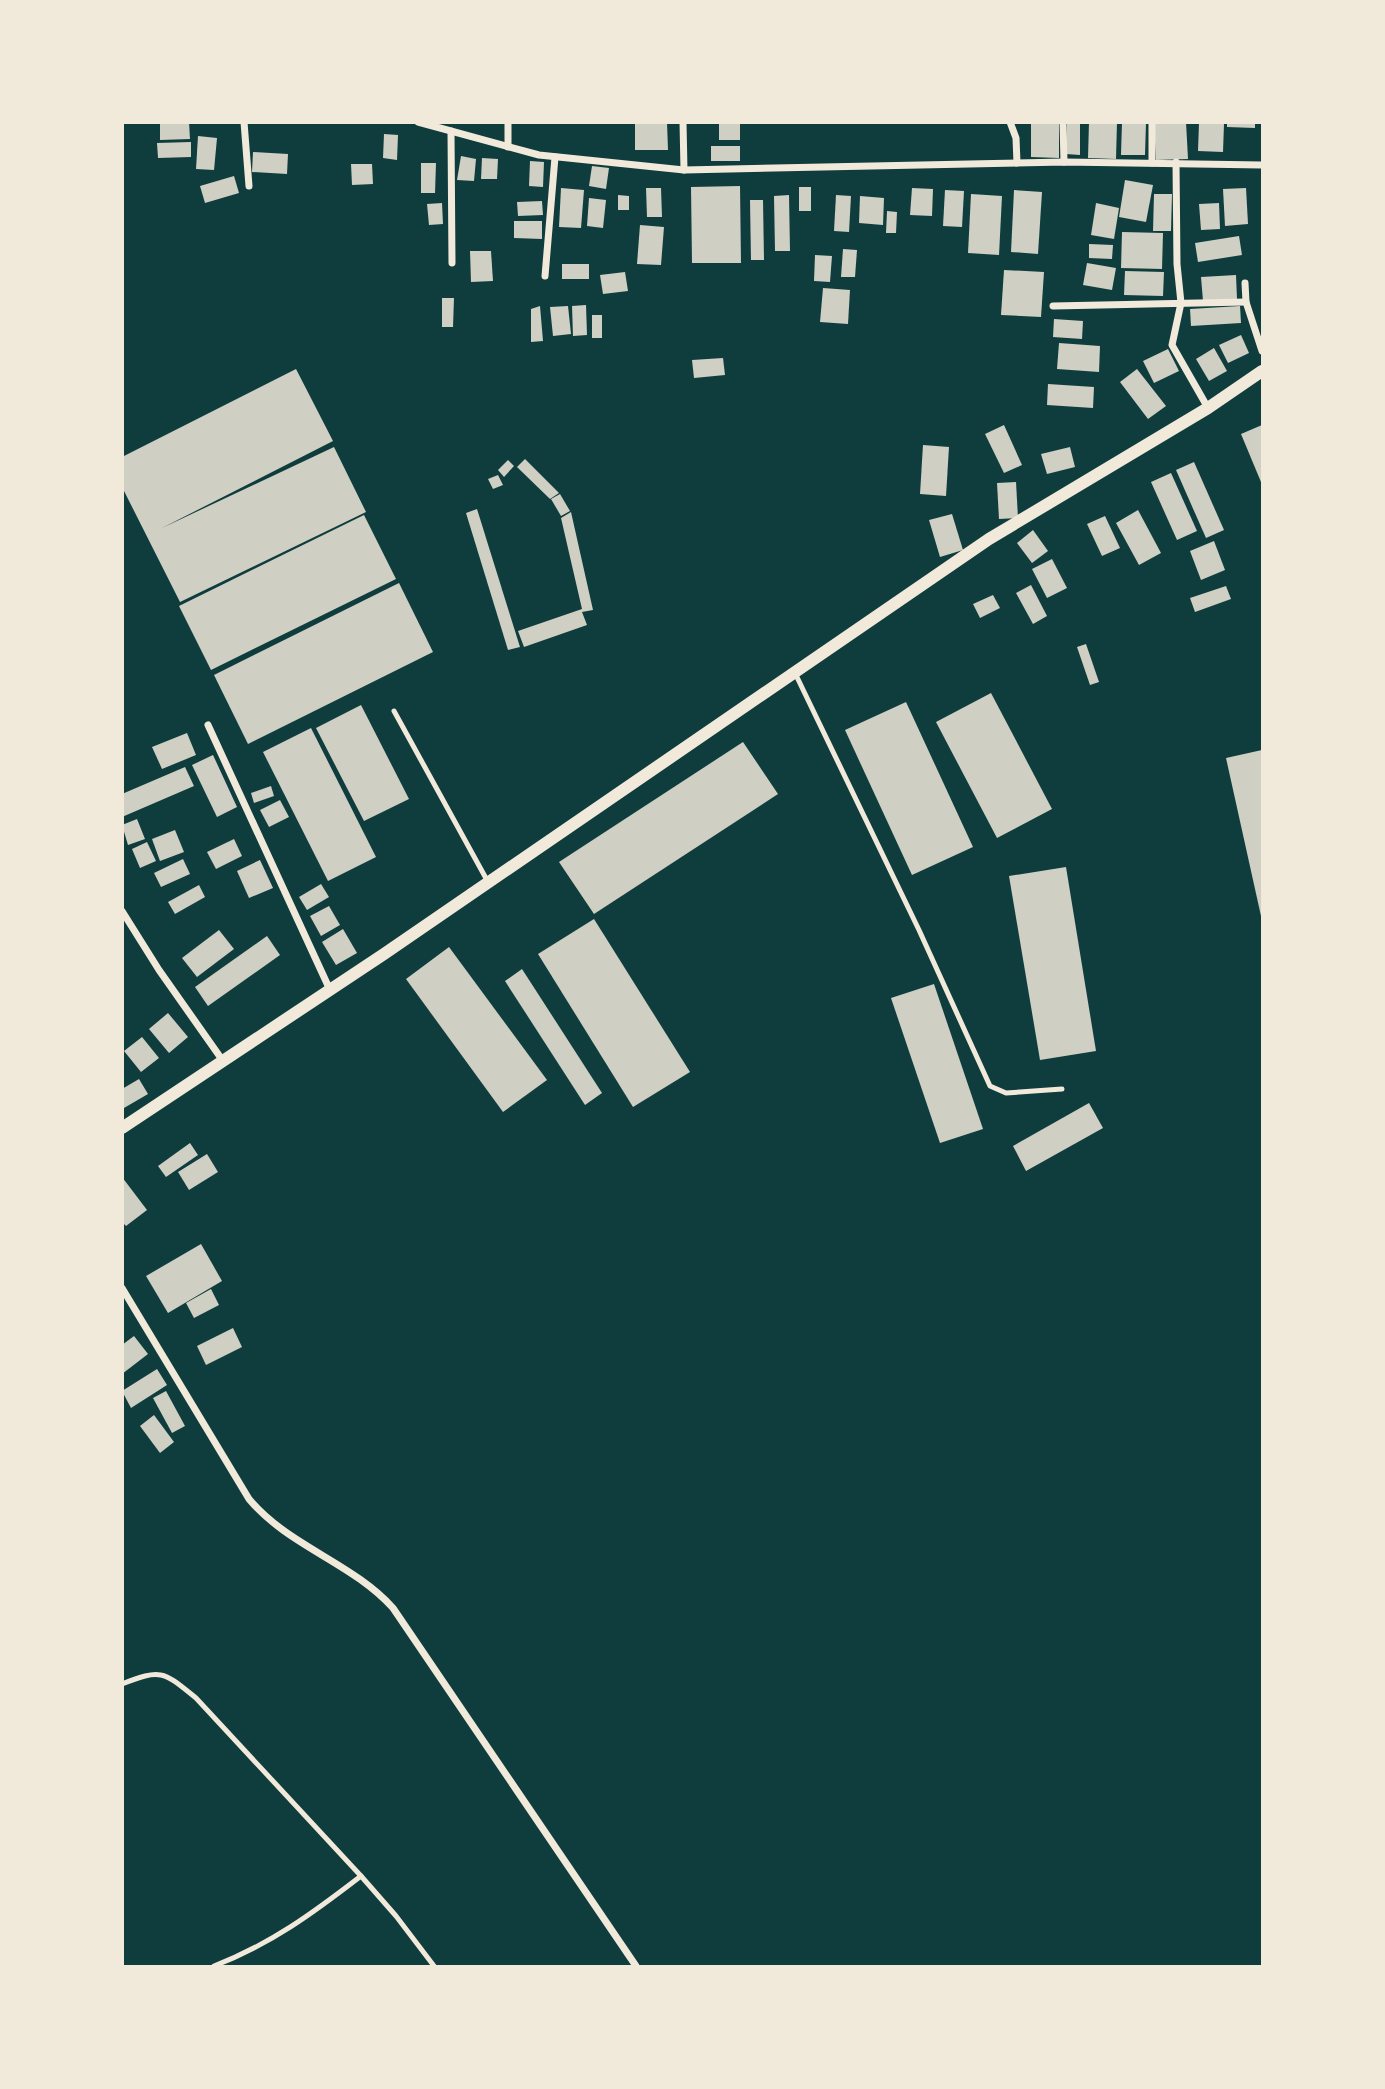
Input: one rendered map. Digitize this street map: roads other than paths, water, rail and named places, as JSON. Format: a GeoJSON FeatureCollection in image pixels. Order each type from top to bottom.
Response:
{"type":"FeatureCollection","features":[{"type":"Feature","properties":{"kind":"street"},"geometry":{"type":"LineString","coordinates":[[244,122],[249,186]]}},
{"type":"Feature","properties":{"kind":"street"},"geometry":{"type":"LineString","coordinates":[[418,122],[555,157],[684,170],[1063,162],[1262,165]]}},
{"type":"Feature","properties":{"kind":"street"},"geometry":{"type":"LineString","coordinates":[[508,122],[508,146]]}},
{"type":"Feature","properties":{"kind":"street"},"geometry":{"type":"LineString","coordinates":[[683,122],[684,170]]}},
{"type":"Feature","properties":{"kind":"street"},"geometry":{"type":"LineString","coordinates":[[1010,122],[1016,138],[1017,163]]}},
{"type":"Feature","properties":{"kind":"street"},"geometry":{"type":"LineString","coordinates":[[1063,122],[1063,162]]}},
{"type":"Feature","properties":{"kind":"street"},"geometry":{"type":"LineString","coordinates":[[1152,122],[1152,163]]}},
{"type":"Feature","properties":{"kind":"street"},"geometry":{"type":"LineString","coordinates":[[451,131],[452,263]]}},
{"type":"Feature","properties":{"kind":"street"},"geometry":{"type":"LineString","coordinates":[[545,276],[555,157]]}},
{"type":"Feature","properties":{"kind":"street"},"geometry":{"type":"LineString","coordinates":[[1176,162],[1177,264],[1181,303],[1172,345],[1208,408]]}},
{"type":"Feature","properties":{"kind":"street"},"geometry":{"type":"LineString","coordinates":[[1245,283],[1246,302],[1262,351]]}},
{"type":"Feature","properties":{"kind":"street"},"geometry":{"type":"LineString","coordinates":[[1053,306],[1246,302]]}},
{"type":"Feature","properties":{"kind":"street"},"geometry":{"type":"LineString","coordinates":[[124,1123],[330,990],[989,539],[1208,408],[1262,371]]}},
{"type":"Feature","properties":{"kind":"street"},"geometry":{"type":"LineString","coordinates":[[208,725],[330,990]]}},
{"type":"Feature","properties":{"kind":"street"},"geometry":{"type":"LineString","coordinates":[[122,911],[223,1061]]}},
{"type":"Feature","properties":{"kind":"street"},"geometry":{"type":"LineString","coordinates":[[122,1288],[249,1499],[270,1520],[372,1588],[393,1608],[636,1966]]}},
{"type":"Feature","properties":{"kind":"lane"},"geometry":{"type":"LineString","coordinates":[[795,673],[919,930],[990,1086],[1006,1093],[1062,1089]]}},
{"type":"Feature","properties":{"kind":"lane"},"geometry":{"type":"LineString","coordinates":[[394,711],[488,882]]}},
{"type":"Feature","properties":{"kind":"lane"},"geometry":{"type":"LineString","coordinates":[[122,1684],[157,1672],[179,1684],[196,1698],[396,1916],[434,1966]]}},
{"type":"Feature","properties":{"kind":"lane"},"geometry":{"type":"LineString","coordinates":[[214,1966],[261,1946],[293,1927],[361,1877]]}}]}
